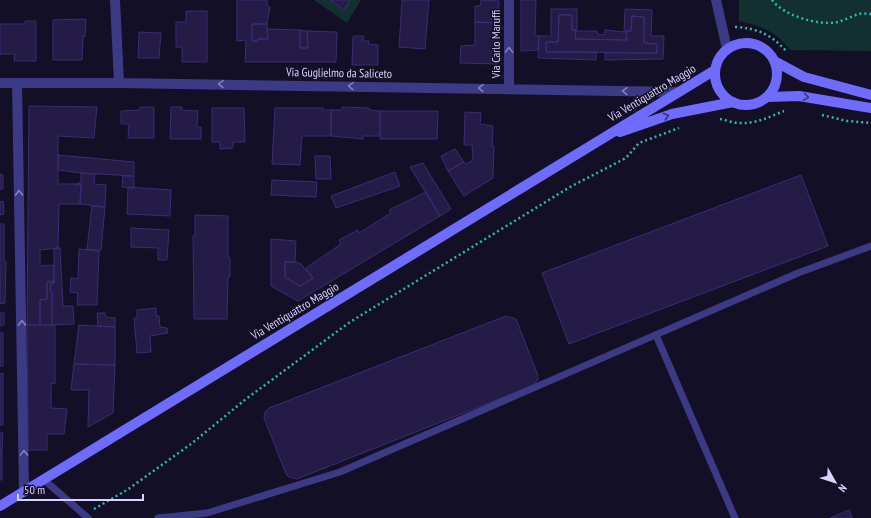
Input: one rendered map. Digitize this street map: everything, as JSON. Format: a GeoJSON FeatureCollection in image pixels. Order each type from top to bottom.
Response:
{"type":"FeatureCollection","features":[{"type":"Feature","properties":{"kind":"main road"},"geometry":{"type":"LineString","coordinates":[[727,49],[736,44],[747,42],[757,44],[766,50],[774,61],[804,77],[871,95]]}},
{"type":"Feature","properties":{"kind":"main road","name":"Via Ventiquattro Maggio"},"geometry":{"type":"LineString","coordinates":[[727,49],[720,57],[715,70],[715,77],[718,88],[724,96],[733,102]]}},
{"type":"Feature","properties":{"kind":"main road"},"geometry":{"type":"LineString","coordinates":[[767,97],[774,88],[777,78],[774,61]]}},
{"type":"Feature","properties":{"kind":"main road","name":"Via Ventiquattro Maggio"},"geometry":{"type":"LineString","coordinates":[[0,506],[715,70]]}},
{"type":"Feature","properties":{"kind":"main road","name":"Via Ventiquattro Maggio"},"geometry":{"type":"LineString","coordinates":[[603,138],[672,114],[733,102],[751,105],[767,97],[799,96],[871,108]]}},
{"type":"Feature","properties":{"kind":"street"},"geometry":{"type":"LineString","coordinates":[[115,0],[119,83]]}},
{"type":"Feature","properties":{"kind":"street","name":"Via Carlo Maruffi"},"geometry":{"type":"LineString","coordinates":[[509,0],[509,89]]}},
{"type":"Feature","properties":{"kind":"street"},"geometry":{"type":"LineString","coordinates":[[716,0],[727,49]]}},
{"type":"Feature","properties":{"kind":"street","name":"Via Guglielmo da Saliceto"},"geometry":{"type":"LineString","coordinates":[[0,83],[119,83],[678,92]]}},
{"type":"Feature","properties":{"kind":"street"},"geometry":{"type":"LineString","coordinates":[[17,83],[24,492]]}},
{"type":"Feature","properties":{"kind":"lane"},"geometry":{"type":"LineString","coordinates":[[158,518],[207,513],[340,472],[798,273],[871,246]]}},
{"type":"Feature","properties":{"kind":"lane"},"geometry":{"type":"LineString","coordinates":[[656,335],[735,518]]}},
{"type":"Feature","properties":{"kind":"lane"},"geometry":{"type":"LineString","coordinates":[[43,479],[86,516]]}},
{"type":"Feature","properties":{"kind":"path"},"geometry":{"type":"LineString","coordinates":[[772,0],[776,6],[796,17],[812,21],[838,22],[860,13],[871,14]]}},
{"type":"Feature","properties":{"kind":"path"},"geometry":{"type":"LineString","coordinates":[[722,27],[742,27],[763,32],[774,39],[789,54]]}},
{"type":"Feature","properties":{"kind":"path"},"geometry":{"type":"LineString","coordinates":[[715,119],[721,118],[737,124],[752,123],[766,120],[783,111],[790,110]]}},
{"type":"Feature","properties":{"kind":"path"},"geometry":{"type":"LineString","coordinates":[[840,119],[871,123]]}},
{"type":"Feature","properties":{"kind":"path"},"geometry":{"type":"LineString","coordinates":[[86,516],[127,490],[178,453],[350,322],[570,187],[626,158],[639,143],[682,127]]}},
{"type":"Feature","properties":{"kind":"green space"},"geometry":{"type":"Polygon","coordinates":[[[314,0],[361,0],[347,23],[314,0]]]}},
{"type":"Feature","properties":{"kind":"green space"},"geometry":{"type":"Polygon","coordinates":[[[739,0],[871,0],[871,51],[790,50],[779,38],[768,30],[739,21],[739,0]]]}},
{"type":"Feature","properties":{"kind":"building"},"geometry":{"type":"Polygon","coordinates":[[[237,0],[267,0],[267,6],[270,7],[267,24],[252,24],[252,41],[258,41],[258,39],[268,39],[267,29],[300,30],[300,48],[308,48],[307,31],[337,32],[336,62],[245,62],[246,40],[237,41],[237,0]]]}},
{"type":"Feature","properties":{"kind":"building"},"geometry":{"type":"Polygon","coordinates":[[[330,0],[350,0],[344,10],[330,0]]]}},
{"type":"Feature","properties":{"kind":"building"},"geometry":{"type":"Polygon","coordinates":[[[402,0],[429,0],[425,49],[399,47],[402,0]]]}},
{"type":"Feature","properties":{"kind":"building"},"geometry":{"type":"Polygon","coordinates":[[[481,0],[499,1],[498,23],[475,22],[475,6],[480,6],[481,0]]]}},
{"type":"Feature","properties":{"kind":"building"},"geometry":{"type":"Polygon","coordinates":[[[521,0],[536,0],[535,35],[539,36],[538,50],[521,51],[521,0]]]}},
{"type":"Feature","properties":{"kind":"building"},"geometry":{"type":"Polygon","coordinates":[[[551,9],[577,9],[577,31],[597,31],[598,34],[604,35],[605,30],[624,32],[625,9],[652,10],[651,36],[664,36],[663,59],[605,60],[605,53],[657,53],[657,44],[644,43],[644,17],[632,16],[631,31],[626,31],[627,40],[575,39],[576,30],[572,30],[572,15],[559,15],[558,42],[546,42],[546,52],[596,52],[596,60],[538,58],[539,36],[551,36],[551,9]]]}},
{"type":"Feature","properties":{"kind":"building"},"geometry":{"type":"Polygon","coordinates":[[[186,11],[207,11],[207,62],[182,62],[182,47],[176,47],[176,22],[186,22],[186,11]]]}},
{"type":"Feature","properties":{"kind":"building"},"geometry":{"type":"Polygon","coordinates":[[[559,15],[572,15],[572,30],[576,30],[575,39],[627,40],[626,31],[631,31],[632,16],[644,17],[644,43],[657,44],[657,53],[546,52],[546,42],[558,42],[559,15]]]}},
{"type":"Feature","properties":{"kind":"building"},"geometry":{"type":"Polygon","coordinates":[[[86,19],[85,37],[83,36],[82,60],[53,60],[53,20],[86,19]]]}},
{"type":"Feature","properties":{"kind":"building"},"geometry":{"type":"Polygon","coordinates":[[[25,21],[36,21],[36,61],[14,61],[15,54],[0,54],[0,24],[25,24],[25,21]]]}},
{"type":"Feature","properties":{"kind":"building"},"geometry":{"type":"Polygon","coordinates":[[[475,22],[498,23],[498,64],[460,63],[461,46],[475,45],[475,22]]]}},
{"type":"Feature","properties":{"kind":"building"},"geometry":{"type":"Polygon","coordinates":[[[252,24],[267,24],[268,39],[258,39],[258,41],[252,41],[252,24]]]}},
{"type":"Feature","properties":{"kind":"building"},"geometry":{"type":"Polygon","coordinates":[[[300,30],[307,31],[308,48],[300,48],[300,30]]]}},
{"type":"Feature","properties":{"kind":"building"},"geometry":{"type":"Polygon","coordinates":[[[139,32],[161,33],[159,58],[138,58],[139,32]]]}},
{"type":"Feature","properties":{"kind":"building"},"geometry":{"type":"Polygon","coordinates":[[[353,36],[364,36],[363,41],[369,41],[368,44],[378,45],[378,65],[352,65],[353,36]]]}},
{"type":"Feature","properties":{"kind":"building"},"geometry":{"type":"Polygon","coordinates":[[[29,106],[97,107],[94,138],[58,136],[58,184],[81,184],[80,204],[59,204],[58,248],[40,250],[40,266],[54,265],[54,281],[47,282],[47,299],[40,300],[40,325],[27,325],[29,106]]]}},
{"type":"Feature","properties":{"kind":"building"},"geometry":{"type":"Polygon","coordinates":[[[140,107],[154,107],[154,138],[128,138],[129,124],[121,124],[121,111],[140,110],[140,107]]]}},
{"type":"Feature","properties":{"kind":"building"},"geometry":{"type":"Polygon","coordinates":[[[171,107],[182,107],[181,110],[198,111],[197,127],[201,127],[201,139],[170,139],[171,107]]]}},
{"type":"Feature","properties":{"kind":"building"},"geometry":{"type":"Polygon","coordinates":[[[342,107],[369,108],[369,110],[380,111],[380,136],[363,136],[363,139],[331,136],[331,110],[342,110],[342,107]]]}},
{"type":"Feature","properties":{"kind":"building"},"geometry":{"type":"Polygon","coordinates":[[[212,108],[244,108],[245,142],[233,142],[233,148],[220,149],[220,142],[212,142],[212,108]]]}},
{"type":"Feature","properties":{"kind":"building"},"geometry":{"type":"Polygon","coordinates":[[[275,108],[323,108],[323,110],[331,110],[331,136],[302,136],[300,165],[272,164],[275,108]]]}},
{"type":"Feature","properties":{"kind":"building"},"geometry":{"type":"Polygon","coordinates":[[[380,111],[438,111],[437,139],[380,139],[380,111]]]}},
{"type":"Feature","properties":{"kind":"building"},"geometry":{"type":"Polygon","coordinates":[[[465,112],[481,113],[480,124],[493,126],[492,146],[494,146],[493,178],[464,196],[448,171],[464,162],[466,164],[473,160],[472,145],[464,145],[465,112]]]}},
{"type":"Feature","properties":{"kind":"building"},"geometry":{"type":"Polygon","coordinates":[[[455,149],[464,162],[448,171],[441,156],[455,149]]]}},
{"type":"Feature","properties":{"kind":"building"},"geometry":{"type":"Polygon","coordinates":[[[58,155],[134,162],[134,176],[58,170],[58,155]]]}},
{"type":"Feature","properties":{"kind":"building"},"geometry":{"type":"Polygon","coordinates":[[[315,156],[330,156],[331,179],[316,179],[315,156]]]}},
{"type":"Feature","properties":{"kind":"building"},"geometry":{"type":"Polygon","coordinates":[[[423,163],[451,209],[440,216],[410,167],[423,163]]]}},
{"type":"Feature","properties":{"kind":"building"},"geometry":{"type":"Polygon","coordinates":[[[395,172],[400,186],[336,208],[331,196],[395,172]]]}},
{"type":"Feature","properties":{"kind":"building"},"geometry":{"type":"Polygon","coordinates":[[[81,173],[95,174],[94,184],[106,185],[105,207],[80,204],[81,184],[75,185],[81,182],[81,173]]]}},
{"type":"Feature","properties":{"kind":"building"},"geometry":{"type":"Polygon","coordinates":[[[0,174],[3,175],[3,189],[0,189],[0,174]]]}},
{"type":"Feature","properties":{"kind":"building"},"geometry":{"type":"Polygon","coordinates":[[[801,175],[828,246],[569,344],[542,273],[801,175]]]}},
{"type":"Feature","properties":{"kind":"building"},"geometry":{"type":"Polygon","coordinates":[[[123,176],[134,176],[134,188],[122,187],[123,176]]]}},
{"type":"Feature","properties":{"kind":"building"},"geometry":{"type":"Polygon","coordinates":[[[272,180],[317,182],[316,197],[271,195],[272,180]]]}},
{"type":"Feature","properties":{"kind":"building"},"geometry":{"type":"Polygon","coordinates":[[[128,187],[171,190],[170,216],[127,214],[128,187]]]}},
{"type":"Feature","properties":{"kind":"building"},"geometry":{"type":"Polygon","coordinates":[[[426,192],[440,216],[298,301],[271,286],[271,239],[296,241],[295,262],[285,262],[285,277],[300,286],[313,278],[306,268],[341,244],[339,240],[358,230],[359,233],[391,213],[389,210],[426,192]]]}},
{"type":"Feature","properties":{"kind":"building"},"geometry":{"type":"Polygon","coordinates":[[[3,201],[4,214],[0,215],[0,202],[3,201]]]}},
{"type":"Feature","properties":{"kind":"building"},"geometry":{"type":"Polygon","coordinates":[[[92,206],[105,207],[101,250],[99,251],[87,249],[92,206]]]}},
{"type":"Feature","properties":{"kind":"building"},"geometry":{"type":"Polygon","coordinates":[[[195,215],[228,216],[228,257],[230,258],[230,277],[228,277],[227,319],[194,319],[193,236],[195,236],[195,215]]]}},
{"type":"Feature","properties":{"kind":"building"},"geometry":{"type":"Polygon","coordinates":[[[0,224],[4,224],[4,261],[6,262],[5,303],[0,304],[0,224]]]}},
{"type":"Feature","properties":{"kind":"building"},"geometry":{"type":"Polygon","coordinates":[[[131,228],[169,230],[167,260],[158,260],[158,248],[131,247],[131,228]]]}},
{"type":"Feature","properties":{"kind":"building"},"geometry":{"type":"Polygon","coordinates":[[[54,248],[60,248],[63,306],[73,306],[74,324],[52,325],[52,292],[50,291],[51,283],[54,283],[54,248]]]}},
{"type":"Feature","properties":{"kind":"building"},"geometry":{"type":"Polygon","coordinates":[[[79,249],[99,251],[97,305],[77,305],[78,293],[70,292],[71,278],[78,279],[79,249]]]}},
{"type":"Feature","properties":{"kind":"building"},"geometry":{"type":"Polygon","coordinates":[[[285,262],[296,262],[301,264],[313,278],[300,286],[285,277],[285,262]]]}},
{"type":"Feature","properties":{"kind":"building"},"geometry":{"type":"Polygon","coordinates":[[[54,281],[54,283],[51,283],[50,291],[52,292],[52,325],[40,325],[40,300],[47,299],[47,282],[54,281]]]}},
{"type":"Feature","properties":{"kind":"building"},"geometry":{"type":"Polygon","coordinates":[[[156,308],[156,316],[159,316],[160,327],[167,328],[168,333],[150,336],[151,352],[137,353],[134,318],[137,318],[137,310],[156,308]]]}},
{"type":"Feature","properties":{"kind":"building"},"geometry":{"type":"Polygon","coordinates":[[[0,313],[4,313],[4,325],[0,326],[0,313]]]}},
{"type":"Feature","properties":{"kind":"building"},"geometry":{"type":"Polygon","coordinates":[[[97,313],[105,313],[106,317],[115,318],[115,327],[98,326],[97,313]]]}},
{"type":"Feature","properties":{"kind":"building"},"geometry":{"type":"Polygon","coordinates":[[[506,316],[516,319],[537,373],[538,379],[534,385],[297,479],[289,477],[286,474],[264,418],[265,412],[269,408],[506,316]]]}},
{"type":"Feature","properties":{"kind":"building"},"geometry":{"type":"Polygon","coordinates":[[[27,325],[55,325],[55,384],[51,383],[51,408],[67,409],[64,434],[47,434],[47,450],[28,450],[27,325]]]}},
{"type":"Feature","properties":{"kind":"building"},"geometry":{"type":"Polygon","coordinates":[[[79,325],[115,327],[115,365],[74,364],[79,325]]]}},
{"type":"Feature","properties":{"kind":"building"},"geometry":{"type":"Polygon","coordinates":[[[0,333],[3,333],[3,366],[0,366],[0,333]]]}},
{"type":"Feature","properties":{"kind":"building"},"geometry":{"type":"Polygon","coordinates":[[[74,364],[115,365],[113,413],[88,427],[89,390],[71,390],[74,364]]]}},
{"type":"Feature","properties":{"kind":"building"},"geometry":{"type":"Polygon","coordinates":[[[3,373],[3,425],[0,425],[0,374],[3,373]]]}},
{"type":"Feature","properties":{"kind":"building"},"geometry":{"type":"Polygon","coordinates":[[[0,433],[3,433],[2,451],[0,451],[0,433]]]}},
{"type":"Feature","properties":{"kind":"building"},"geometry":{"type":"Polygon","coordinates":[[[0,451],[2,451],[2,480],[0,480],[0,451]]]}},
{"type":"Feature","properties":{"kind":"building"},"geometry":{"type":"Polygon","coordinates":[[[849,510],[852,518],[830,518],[849,510]]]}}]}
